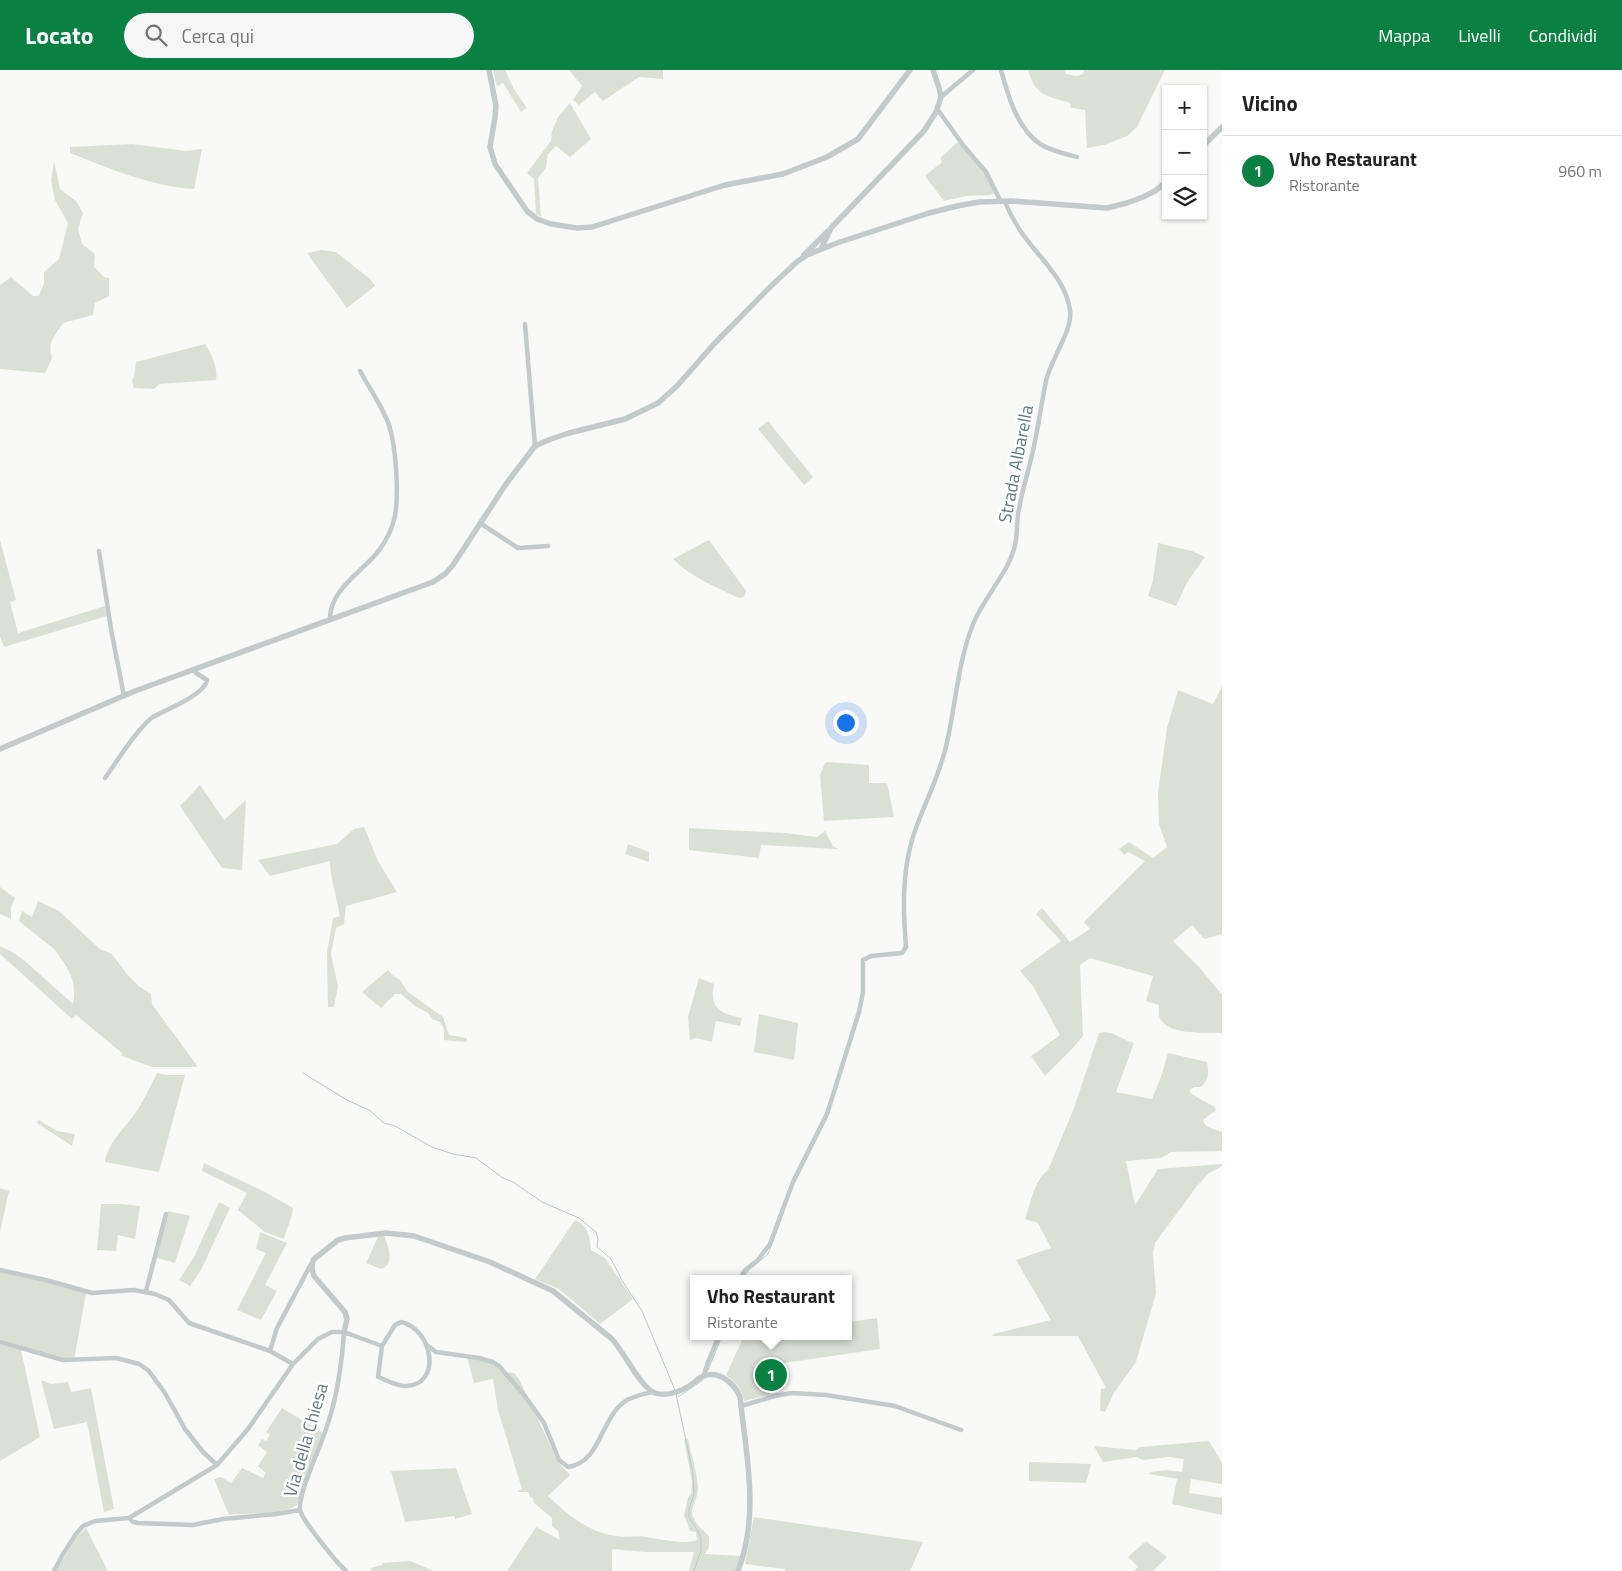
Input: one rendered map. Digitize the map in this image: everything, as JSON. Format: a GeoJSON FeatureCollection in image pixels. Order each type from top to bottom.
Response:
{"type":"FeatureCollection","features":[{"type":"Feature","properties":{"kind":"street"},"geometry":{"type":"LineString","coordinates":[[489,70],[496,106],[496,117],[490,147],[495,164],[527,211],[537,219],[551,224],[576,228],[592,227],[726,185],[783,174],[827,158],[858,139],[910,70]]}},
{"type":"Feature","properties":{"kind":"street"},"geometry":{"type":"LineString","coordinates":[[0,748],[124,696],[434,582],[453,565],[506,484],[535,446],[569,433],[625,420],[658,403],[677,386],[720,338],[771,286],[830,231],[924,131],[938,110],[941,97],[933,70]]}},
{"type":"Feature","properties":{"kind":"street"},"geometry":{"type":"LineString","coordinates":[[941,97],[973,70]]}},
{"type":"Feature","properties":{"kind":"street"},"geometry":{"type":"LineString","coordinates":[[1001,70],[1020,121],[1029,133],[1040,144],[1056,152],[1076,157]]}},
{"type":"Feature","properties":{"kind":"street","name":"Strada Albarella"},"geometry":{"type":"LineString","coordinates":[[742,1275],[745,1270],[757,1261],[770,1244],[793,1182],[827,1114],[859,1012],[863,960],[871,956],[902,952],[906,947],[903,900],[912,839],[939,771],[947,743],[955,694],[968,639],[975,621],[1000,578],[1015,546],[1018,511],[1032,456],[1046,382],[1053,358],[1070,324],[1070,307],[1058,280],[1024,236],[986,172],[938,110]]}},
{"type":"Feature","properties":{"kind":"street"},"geometry":{"type":"LineString","coordinates":[[1207,142],[1222,127]]}},
{"type":"Feature","properties":{"kind":"street"},"geometry":{"type":"LineString","coordinates":[[798,261],[837,243],[949,208],[979,202],[1003,202],[1107,208],[1127,204],[1155,191],[1162,185]]}},
{"type":"Feature","properties":{"kind":"street"},"geometry":{"type":"LineString","coordinates":[[830,231],[837,243]]}},
{"type":"Feature","properties":{"kind":"street"},"geometry":{"type":"LineString","coordinates":[[821,249],[830,231]]}},
{"type":"Feature","properties":{"kind":"street"},"geometry":{"type":"LineString","coordinates":[[525,324],[535,446]]}},
{"type":"Feature","properties":{"kind":"street"},"geometry":{"type":"LineString","coordinates":[[330,620],[330,611],[336,598],[344,586],[376,554],[385,542],[395,516],[394,442],[382,408],[360,371]]}},
{"type":"Feature","properties":{"kind":"street"},"geometry":{"type":"LineString","coordinates":[[480,524],[518,548],[548,546]]}},
{"type":"Feature","properties":{"kind":"street"},"geometry":{"type":"LineString","coordinates":[[99,551],[124,696]]}},
{"type":"Feature","properties":{"kind":"street"},"geometry":{"type":"LineString","coordinates":[[105,778],[135,736],[152,718],[177,705],[205,686],[207,680],[194,670]]}},
{"type":"Feature","properties":{"kind":"street"},"geometry":{"type":"LineString","coordinates":[[146,1291],[166,1214]]}},
{"type":"Feature","properties":{"kind":"street"},"geometry":{"type":"LineString","coordinates":[[270,1351],[278,1328],[312,1262],[338,1240],[386,1233],[414,1236],[490,1262],[553,1290],[616,1344],[644,1385],[653,1392],[663,1394],[675,1392],[704,1375],[724,1378],[737,1389],[741,1406],[751,1498],[744,1557],[738,1571]]}},
{"type":"Feature","properties":{"kind":"street"},"geometry":{"type":"LineString","coordinates":[[312,1262],[312,1272],[316,1280],[345,1312],[347,1319],[344,1332]]}},
{"type":"Feature","properties":{"kind":"street"},"geometry":{"type":"LineString","coordinates":[[0,1270],[92,1293],[146,1291],[169,1300],[190,1323],[270,1351],[293,1364]]}},
{"type":"Feature","properties":{"kind":"street"},"geometry":{"type":"LineString","coordinates":[[428,1346],[429,1369],[424,1379],[416,1385],[405,1387],[378,1378],[382,1346],[395,1325],[401,1322],[412,1327],[422,1336],[428,1346],[436,1352],[480,1358],[493,1362],[499,1366],[525,1396],[544,1422],[559,1460],[568,1467],[577,1466],[587,1460],[615,1412],[624,1401],[653,1392]]}},
{"type":"Feature","properties":{"kind":"street"},"geometry":{"type":"LineString","coordinates":[[54,1571],[63,1554],[83,1526],[95,1521],[129,1518],[217,1465],[248,1429],[293,1364],[318,1339],[332,1332],[344,1332],[382,1346]]}},
{"type":"Feature","properties":{"kind":"street","name":"Via della Chiesa"},"geometry":{"type":"LineString","coordinates":[[344,1332],[343,1350],[328,1422],[303,1494],[300,1510],[305,1520],[336,1562],[346,1571]]}},
{"type":"Feature","properties":{"kind":"street"},"geometry":{"type":"LineString","coordinates":[[704,1375],[717,1340]]}},
{"type":"Feature","properties":{"kind":"street"},"geometry":{"type":"LineString","coordinates":[[0,1342],[63,1360],[116,1358],[139,1364],[148,1370],[165,1393],[186,1430],[203,1452],[217,1465]]}},
{"type":"Feature","properties":{"kind":"street"},"geometry":{"type":"LineString","coordinates":[[741,1406],[774,1396],[792,1393],[826,1395],[895,1406],[961,1430]]}},
{"type":"Feature","properties":{"kind":"street"},"geometry":{"type":"LineString","coordinates":[[129,1518],[133,1522],[138,1523],[193,1524],[300,1510]]}},
{"type":"Feature","properties":{"kind":"shaded area"},"geometry":{"type":"Polygon","coordinates":[[[493,70],[505,70],[514,89],[527,108],[521,112],[503,83],[497,86],[493,70]]]}},
{"type":"Feature","properties":{"kind":"shaded area"},"geometry":{"type":"Polygon","coordinates":[[[569,70],[663,70],[663,79],[639,77],[603,101],[595,92],[579,105],[573,100],[582,86],[569,70]]]}},
{"type":"Feature","properties":{"kind":"shaded area"},"geometry":{"type":"Polygon","coordinates":[[[1028,70],[1064,70],[1066,74],[1077,76],[1083,74],[1084,70],[1165,70],[1137,127],[1127,136],[1104,145],[1087,148],[1085,110],[1071,108],[1070,103],[1043,94],[1034,85],[1028,70]]]}},
{"type":"Feature","properties":{"kind":"shaded area"},"geometry":{"type":"Polygon","coordinates":[[[570,103],[591,139],[570,157],[556,146],[548,154],[546,168],[538,178],[541,217],[536,214],[534,179],[527,173],[551,141],[552,131],[558,117],[570,103]]]}},
{"type":"Feature","properties":{"kind":"shaded area"},"geometry":{"type":"Polygon","coordinates":[[[958,142],[986,174],[995,193],[944,201],[925,176],[942,162],[940,158],[958,142]]]}},
{"type":"Feature","properties":{"kind":"shaded area"},"geometry":{"type":"Polygon","coordinates":[[[132,144],[186,151],[202,149],[194,189],[147,181],[70,153],[70,147],[132,144]]]}},
{"type":"Feature","properties":{"kind":"shaded area"},"geometry":{"type":"Polygon","coordinates":[[[54,161],[60,189],[76,201],[83,213],[78,229],[82,244],[95,254],[94,267],[104,277],[109,278],[109,296],[95,303],[93,315],[63,323],[51,343],[52,358],[45,373],[0,369],[0,285],[11,277],[33,296],[39,296],[44,283],[44,272],[59,259],[68,223],[55,200],[51,181],[54,161]]]}},
{"type":"Feature","properties":{"kind":"shaded area"},"geometry":{"type":"Polygon","coordinates":[[[321,250],[336,252],[370,279],[375,286],[347,308],[307,253],[321,250]]]}},
{"type":"Feature","properties":{"kind":"shaded area"},"geometry":{"type":"Polygon","coordinates":[[[205,344],[214,361],[216,380],[159,384],[154,389],[134,388],[132,380],[136,362],[205,344]]]}},
{"type":"Feature","properties":{"kind":"shaded area"},"geometry":{"type":"Polygon","coordinates":[[[768,421],[813,477],[804,485],[758,429],[768,421]]]}},
{"type":"Feature","properties":{"kind":"shaded area"},"geometry":{"type":"Polygon","coordinates":[[[0,540],[16,600],[10,602],[18,633],[105,606],[107,616],[4,647],[0,637],[0,540]]]}},
{"type":"Feature","properties":{"kind":"shaded area"},"geometry":{"type":"Polygon","coordinates":[[[709,540],[746,591],[744,597],[739,598],[704,581],[673,559],[709,540]]]}},
{"type":"Feature","properties":{"kind":"shaded area"},"geometry":{"type":"Polygon","coordinates":[[[1158,543],[1192,551],[1205,557],[1188,581],[1176,606],[1148,596],[1153,580],[1158,543]]]}},
{"type":"Feature","properties":{"kind":"shaded area"},"geometry":{"type":"Polygon","coordinates":[[[1222,686],[1222,934],[1204,939],[1192,925],[1173,941],[1200,968],[1222,995],[1222,1033],[1189,1032],[1173,1029],[1161,1020],[1159,1005],[1146,1001],[1153,976],[1090,958],[1080,965],[1083,1036],[1045,1076],[1031,1056],[1060,1035],[1033,986],[1020,971],[1061,941],[1036,914],[1042,908],[1070,942],[1090,929],[1084,922],[1145,861],[1128,852],[1124,855],[1119,849],[1129,842],[1153,858],[1167,847],[1159,824],[1158,793],[1167,728],[1178,690],[1213,704],[1222,686]]]}},
{"type":"Feature","properties":{"kind":"shaded area"},"geometry":{"type":"Polygon","coordinates":[[[825,763],[869,765],[869,783],[887,783],[894,817],[824,821],[820,775],[825,763]]]}},
{"type":"Feature","properties":{"kind":"shaded area"},"geometry":{"type":"Polygon","coordinates":[[[200,785],[224,820],[246,800],[242,870],[222,868],[180,806],[200,785]]]}},
{"type":"Feature","properties":{"kind":"shaded area"},"geometry":{"type":"Polygon","coordinates":[[[364,827],[378,861],[397,892],[346,906],[344,924],[336,928],[331,954],[338,986],[334,1007],[328,1007],[327,952],[333,918],[340,916],[330,861],[270,876],[258,860],[337,844],[354,829],[364,827]]]}},
{"type":"Feature","properties":{"kind":"shaded area"},"geometry":{"type":"Polygon","coordinates":[[[689,828],[785,833],[817,837],[825,831],[833,846],[838,849],[761,845],[759,858],[689,850],[689,828]]]}},
{"type":"Feature","properties":{"kind":"shaded area"},"geometry":{"type":"Polygon","coordinates":[[[628,844],[649,852],[649,862],[625,854],[628,844]]]}},
{"type":"Feature","properties":{"kind":"shaded area"},"geometry":{"type":"Polygon","coordinates":[[[0,887],[15,898],[11,907],[11,919],[0,914],[0,887]]]}},
{"type":"Feature","properties":{"kind":"shaded area"},"geometry":{"type":"Polygon","coordinates":[[[38,901],[59,911],[100,949],[112,954],[126,973],[140,987],[151,994],[152,1004],[198,1067],[152,1067],[122,1056],[122,1053],[76,1015],[72,1019],[0,954],[0,946],[14,953],[73,1004],[73,981],[64,963],[55,950],[19,921],[22,911],[32,917],[38,901]]]}},
{"type":"Feature","properties":{"kind":"shaded area"},"geometry":{"type":"Polygon","coordinates":[[[388,970],[400,980],[408,992],[443,1017],[449,1035],[467,1038],[466,1042],[444,1040],[444,1029],[440,1022],[432,1019],[428,1013],[415,1006],[401,994],[395,994],[381,1008],[362,992],[388,970]]]}},
{"type":"Feature","properties":{"kind":"shaded area"},"geometry":{"type":"Polygon","coordinates":[[[699,978],[714,984],[713,999],[718,1009],[728,1015],[742,1018],[740,1026],[716,1021],[712,1042],[696,1038],[690,1040],[688,1017],[699,978]]]}},
{"type":"Feature","properties":{"kind":"shaded area"},"geometry":{"type":"Polygon","coordinates":[[[759,1014],[798,1023],[794,1060],[754,1052],[759,1014]]]}},
{"type":"Feature","properties":{"kind":"shaded area"},"geometry":{"type":"Polygon","coordinates":[[[1105,1032],[1134,1043],[1116,1092],[1152,1099],[1168,1053],[1207,1062],[1206,1082],[1201,1087],[1194,1087],[1190,1090],[1190,1093],[1215,1107],[1216,1110],[1203,1120],[1208,1127],[1222,1132],[1222,1151],[1171,1152],[1161,1158],[1126,1161],[1135,1205],[1158,1169],[1222,1164],[1222,1166],[1208,1174],[1197,1186],[1155,1243],[1153,1253],[1156,1293],[1136,1362],[1114,1393],[1105,1412],[1100,1411],[1101,1389],[1106,1388],[1078,1336],[992,1336],[993,1334],[1051,1320],[1016,1260],[1051,1248],[1038,1223],[1025,1219],[1036,1186],[1043,1174],[1048,1170],[1074,1108],[1099,1033],[1105,1032]]]}},
{"type":"Feature","properties":{"kind":"shaded area"},"geometry":{"type":"Polygon","coordinates":[[[157,1073],[185,1075],[159,1172],[105,1162],[112,1143],[134,1115],[157,1073]]]}},
{"type":"Feature","properties":{"kind":"shaded area"},"geometry":{"type":"Polygon","coordinates":[[[39,1120],[57,1131],[75,1134],[72,1146],[37,1123],[39,1120]]]}},
{"type":"Feature","properties":{"kind":"shaded area"},"geometry":{"type":"Polygon","coordinates":[[[204,1163],[265,1192],[293,1208],[284,1239],[265,1232],[238,1210],[247,1193],[202,1171],[204,1163]]]}},
{"type":"Feature","properties":{"kind":"shaded area"},"geometry":{"type":"Polygon","coordinates":[[[0,1188],[9,1191],[0,1232],[0,1188]]]}},
{"type":"Feature","properties":{"kind":"shaded area"},"geometry":{"type":"Polygon","coordinates":[[[219,1202],[230,1208],[201,1270],[190,1286],[179,1280],[194,1257],[219,1202]]]}},
{"type":"Feature","properties":{"kind":"shaded area"},"geometry":{"type":"Polygon","coordinates":[[[101,1204],[140,1206],[135,1239],[118,1235],[116,1251],[97,1250],[101,1204]]]}},
{"type":"Feature","properties":{"kind":"shaded area"},"geometry":{"type":"Polygon","coordinates":[[[168,1211],[190,1216],[175,1263],[157,1258],[168,1211]]]}},
{"type":"Feature","properties":{"kind":"shaded area"},"geometry":{"type":"Polygon","coordinates":[[[575,1220],[586,1228],[591,1250],[605,1258],[633,1299],[600,1324],[559,1289],[535,1279],[575,1220]]]}},
{"type":"Feature","properties":{"kind":"shaded area"},"geometry":{"type":"Polygon","coordinates":[[[260,1232],[287,1243],[265,1285],[277,1291],[261,1320],[237,1310],[266,1253],[256,1249],[260,1232]]]}},
{"type":"Feature","properties":{"kind":"shaded area"},"geometry":{"type":"Polygon","coordinates":[[[379,1235],[384,1235],[390,1254],[386,1267],[381,1269],[366,1263],[379,1235]]]}},
{"type":"Feature","properties":{"kind":"shaded area"},"geometry":{"type":"Polygon","coordinates":[[[0,1271],[86,1293],[74,1360],[0,1340],[0,1271]]]}},
{"type":"Feature","properties":{"kind":"shaded area"},"geometry":{"type":"Polygon","coordinates":[[[877,1318],[880,1349],[777,1364],[780,1383],[768,1386],[770,1395],[744,1401],[738,1386],[726,1375],[742,1340],[852,1340],[852,1322],[877,1318]]]}},
{"type":"Feature","properties":{"kind":"shaded area"},"geometry":{"type":"Polygon","coordinates":[[[0,1344],[21,1350],[40,1437],[0,1461],[0,1344]]]}},
{"type":"Feature","properties":{"kind":"shaded area"},"geometry":{"type":"Polygon","coordinates":[[[467,1357],[480,1359],[504,1371],[514,1373],[519,1379],[558,1462],[570,1475],[548,1496],[579,1522],[596,1531],[620,1537],[643,1536],[679,1542],[697,1540],[696,1532],[690,1531],[684,1515],[688,1498],[691,1494],[692,1481],[684,1440],[688,1438],[698,1488],[692,1514],[699,1526],[709,1536],[709,1547],[705,1554],[742,1556],[736,1571],[689,1571],[694,1552],[645,1552],[612,1549],[612,1571],[507,1571],[536,1527],[560,1540],[558,1531],[552,1526],[552,1518],[534,1503],[533,1498],[530,1497],[528,1492],[518,1492],[522,1489],[498,1410],[493,1379],[474,1383],[467,1357]]]}},
{"type":"Feature","properties":{"kind":"shaded area"},"geometry":{"type":"Polygon","coordinates":[[[41,1380],[51,1384],[68,1382],[71,1392],[91,1388],[114,1509],[104,1512],[87,1422],[54,1429],[41,1380]]]}},
{"type":"Feature","properties":{"kind":"shaded area"},"geometry":{"type":"Polygon","coordinates":[[[282,1408],[323,1433],[297,1505],[275,1512],[229,1515],[214,1479],[221,1477],[231,1483],[242,1468],[263,1478],[266,1473],[258,1466],[267,1452],[258,1445],[262,1439],[266,1441],[270,1435],[266,1432],[282,1408]]]}},
{"type":"Feature","properties":{"kind":"shaded area"},"geometry":{"type":"Polygon","coordinates":[[[1209,1441],[1222,1463],[1222,1484],[1191,1479],[1189,1493],[1222,1498],[1222,1515],[1172,1504],[1177,1479],[1149,1474],[1150,1472],[1166,1470],[1182,1472],[1184,1459],[1169,1457],[1143,1460],[1137,1457],[1103,1462],[1094,1446],[1136,1450],[1140,1447],[1209,1441]]]}},
{"type":"Feature","properties":{"kind":"shaded area"},"geometry":{"type":"Polygon","coordinates":[[[1029,1462],[1091,1464],[1086,1483],[1029,1481],[1029,1462]]]}},
{"type":"Feature","properties":{"kind":"shaded area"},"geometry":{"type":"Polygon","coordinates":[[[456,1468],[472,1514],[455,1519],[455,1516],[405,1522],[391,1471],[456,1468]]]}},
{"type":"Feature","properties":{"kind":"shaded area"},"geometry":{"type":"Polygon","coordinates":[[[754,1517],[923,1542],[910,1571],[785,1571],[785,1569],[745,1564],[754,1517]]]}},
{"type":"Feature","properties":{"kind":"shaded area"},"geometry":{"type":"Polygon","coordinates":[[[86,1528],[108,1571],[56,1571],[76,1538],[86,1528]]]}},
{"type":"Feature","properties":{"kind":"shaded area"},"geometry":{"type":"Polygon","coordinates":[[[1146,1541],[1167,1557],[1153,1571],[1134,1571],[1138,1567],[1128,1557],[1146,1541]]]}},
{"type":"Feature","properties":{"kind":"shaded area"},"geometry":{"type":"Polygon","coordinates":[[[410,1561],[434,1571],[371,1571],[371,1568],[382,1565],[382,1563],[410,1561]]]}},
{"type":"Feature","properties":{"kind":"waterway"},"geometry":{"type":"LineString","coordinates":[[303,1073],[347,1100],[369,1110],[384,1123],[395,1126],[432,1147],[453,1154],[476,1158],[503,1178],[513,1182],[542,1202],[579,1218],[596,1232],[598,1239],[597,1247],[611,1259],[642,1311],[675,1390]]}},
{"type":"Feature","properties":{"kind":"waterway"},"geometry":{"type":"LineString","coordinates":[[746,1275],[768,1254],[779,1225]]}},
{"type":"Feature","properties":{"kind":"waterway"},"geometry":{"type":"LineString","coordinates":[[708,1370],[720,1340]]}},
{"type":"Feature","properties":{"kind":"waterway"},"geometry":{"type":"LineString","coordinates":[[678,1397],[703,1380]]}},
{"type":"Feature","properties":{"kind":"waterway"},"geometry":{"type":"LineString","coordinates":[[676,1394],[693,1473],[694,1494],[689,1509],[689,1517],[699,1533],[701,1541],[701,1550],[694,1571]]}},
{"type":"Feature","properties":{"kind":"place","name":"Vho Restaurant"},"geometry":{"type":"Point","coordinates":[771,1375]}}]}
